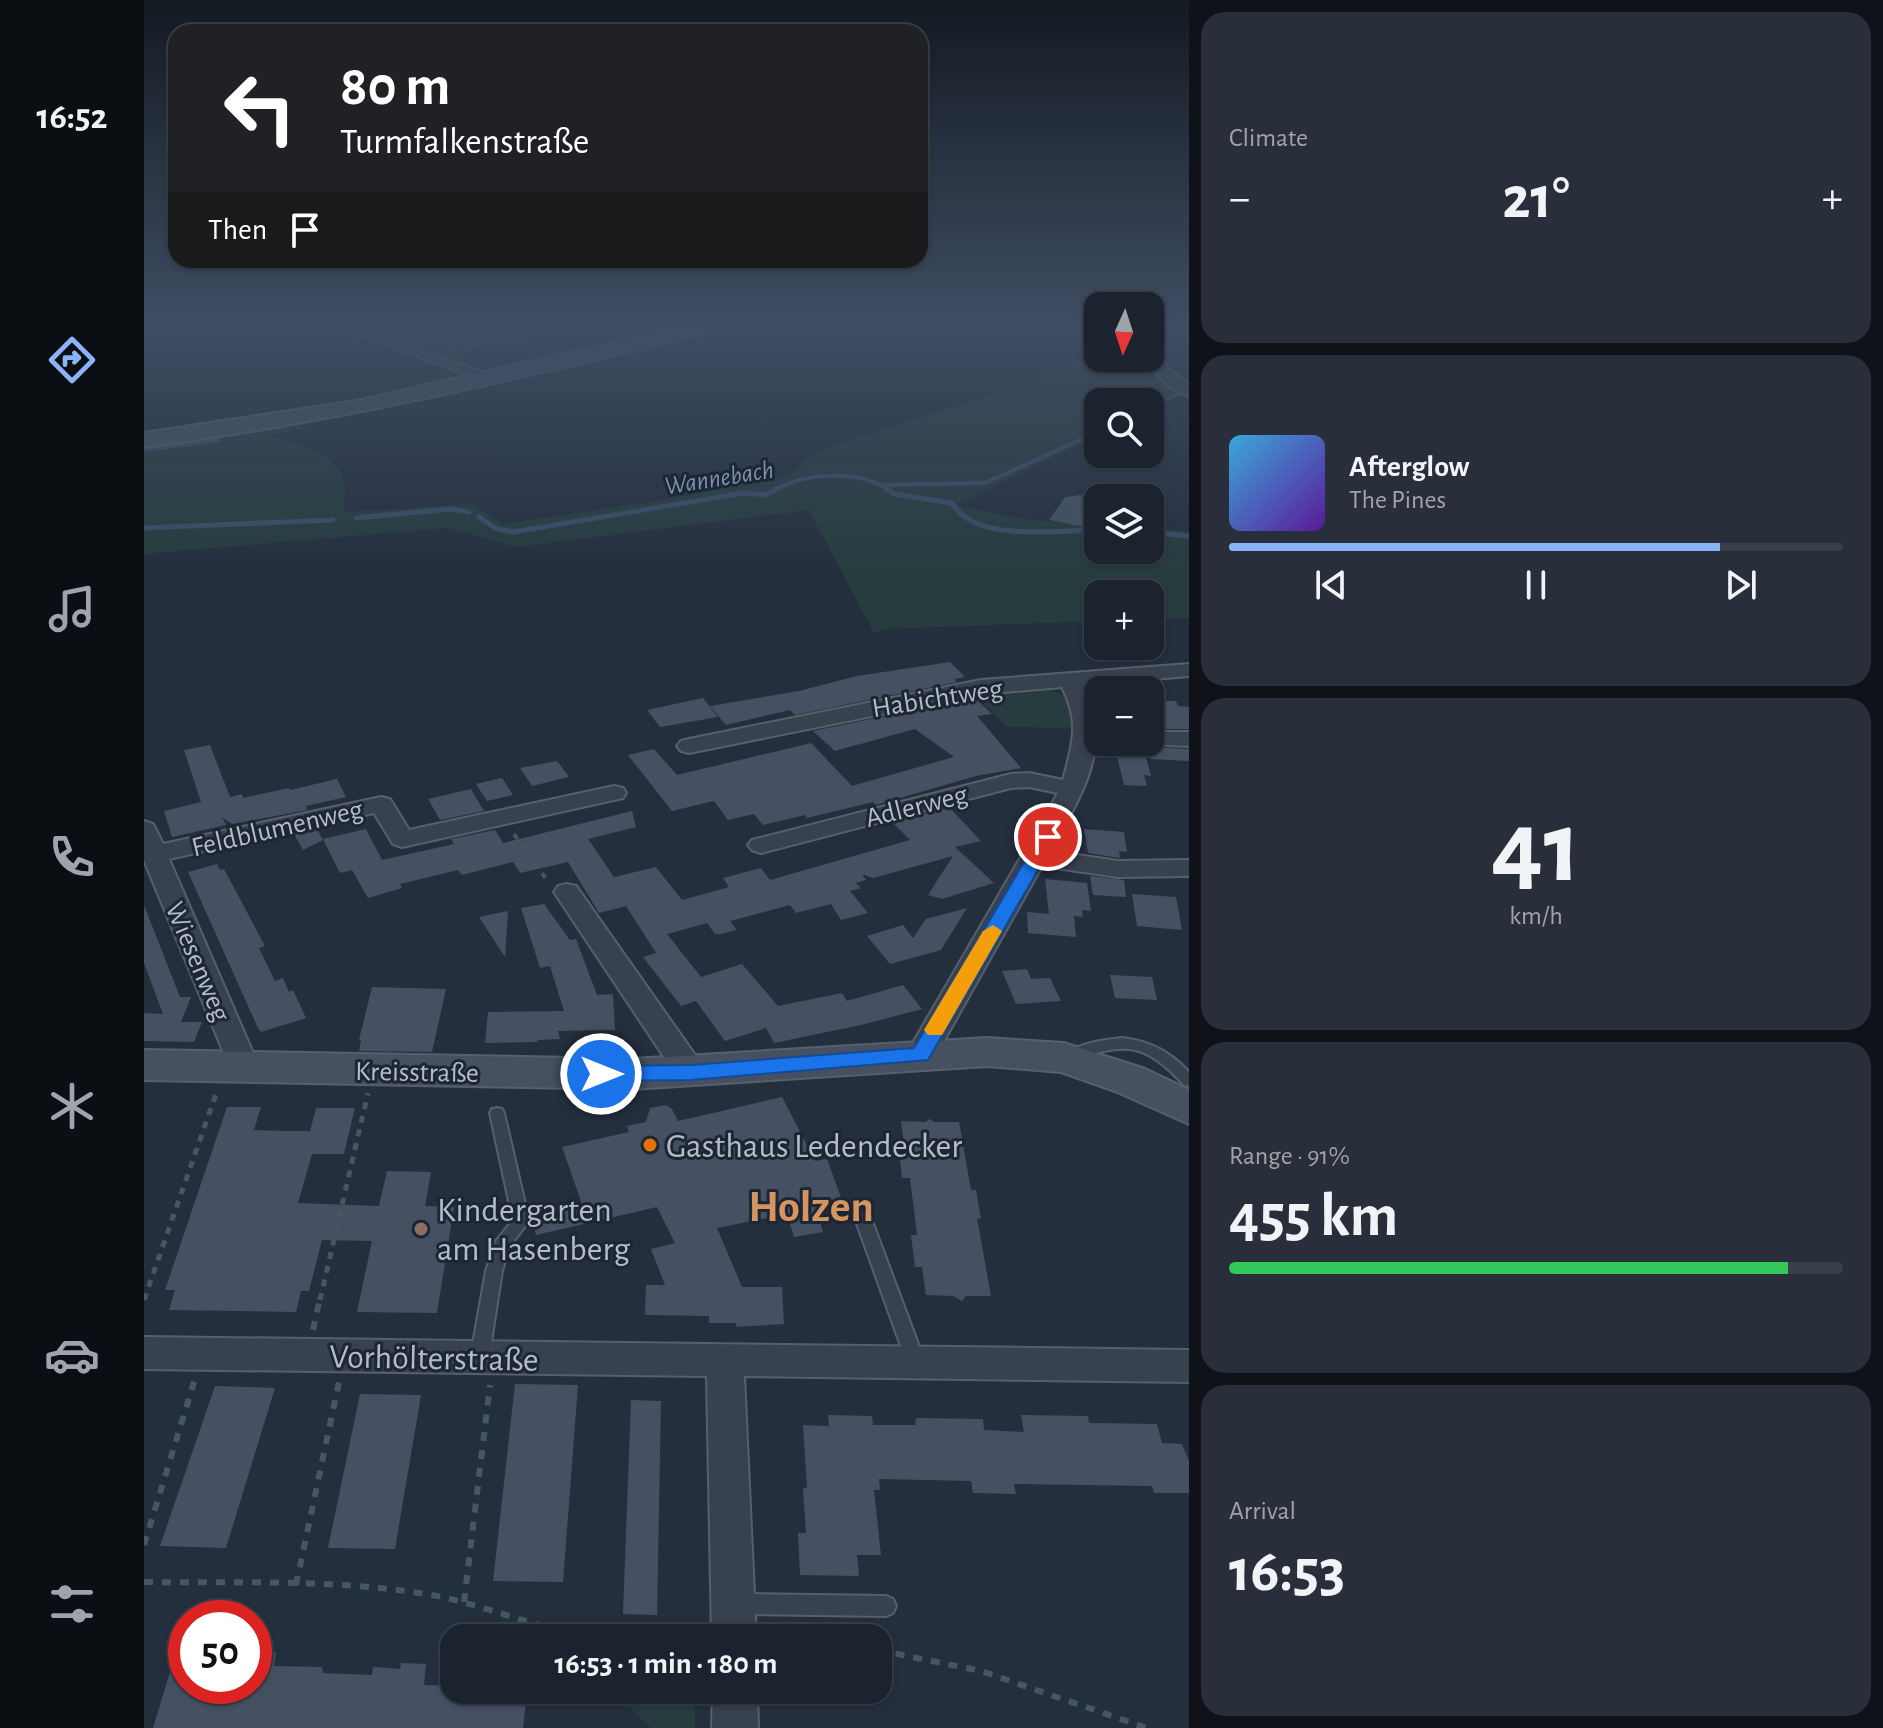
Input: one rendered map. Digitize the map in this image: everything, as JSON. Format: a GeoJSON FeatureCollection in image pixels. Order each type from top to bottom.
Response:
{"type":"FeatureCollection","features":[{"type":"Feature","properties":{"kind":"street"},"geometry":{"type":"LineString","coordinates":[[144,440],[353,408]]}},
{"type":"Feature","properties":{"kind":"street","name":"Habichtweg"},"geometry":{"type":"LineString","coordinates":[[689,746],[935,695],[1069,679],[1189,670]]}},
{"type":"Feature","properties":{"kind":"street"},"geometry":{"type":"LineString","coordinates":[[1069,679],[1084,709]]}},
{"type":"Feature","properties":{"kind":"street"},"geometry":{"type":"LineString","coordinates":[[1164,739],[1189,739]]}},
{"type":"Feature","properties":{"kind":"street"},"geometry":{"type":"LineString","coordinates":[[921,1055],[1036,857],[1073,789],[1085,756]]}},
{"type":"Feature","properties":{"kind":"street","name":"Adlerweg"},"geometry":{"type":"LineString","coordinates":[[761,845],[1011,781],[1029,780],[1073,789]]}},
{"type":"Feature","properties":{"kind":"street","name":"Feldblumenweg"},"geometry":{"type":"LineString","coordinates":[[150,842],[381,804],[402,839],[614,793]]}},
{"type":"Feature","properties":{"kind":"street","name":"Wiesenweg"},"geometry":{"type":"LineString","coordinates":[[150,842],[235,1067]]}},
{"type":"Feature","properties":{"kind":"street"},"geometry":{"type":"LineString","coordinates":[[1036,857],[1118,869],[1189,868]]}},
{"type":"Feature","properties":{"kind":"street"},"geometry":{"type":"LineString","coordinates":[[567,892],[691,1073]]}},
{"type":"Feature","properties":{"kind":"street","name":"Kreisstraße"},"geometry":{"type":"LineString","coordinates":[[144,1065],[691,1073],[987,1052],[1064,1058],[1130,1080],[1189,1108]]}},
{"type":"Feature","properties":{"kind":"street","name":"Vorhölterstraße"},"geometry":{"type":"LineString","coordinates":[[144,1353],[1189,1366]]}},
{"type":"Feature","properties":{"kind":"street"},"geometry":{"type":"LineString","coordinates":[[725,1362],[733,1621]]}},
{"type":"Feature","properties":{"kind":"street"},"geometry":{"type":"LineString","coordinates":[[735,1704],[735,1728]]}},
{"type":"Feature","properties":{"kind":"lane"},"geometry":{"type":"LineString","coordinates":[[1064,1058],[1090,1047],[1132,1043],[1153,1048],[1170,1059],[1189,1081]]}},
{"type":"Feature","properties":{"kind":"lane"},"geometry":{"type":"LineString","coordinates":[[486,1358],[494,1271],[502,1245],[521,1221],[497,1113]]}},
{"type":"Feature","properties":{"kind":"lane"},"geometry":{"type":"LineString","coordinates":[[864,1221],[916,1363]]}},
{"type":"Feature","properties":{"kind":"lane"},"geometry":{"type":"LineString","coordinates":[[733,1621],[886,1606]]}},
{"type":"Feature","properties":{"kind":"path"},"geometry":{"type":"LineString","coordinates":[[501,816],[555,892],[567,892]]}},
{"type":"Feature","properties":{"kind":"path"},"geometry":{"type":"LineString","coordinates":[[144,1300],[235,1067]]}},
{"type":"Feature","properties":{"kind":"path"},"geometry":{"type":"LineString","coordinates":[[296,1585],[326,1356],[373,1070]]}},
{"type":"Feature","properties":{"kind":"path"},"geometry":{"type":"LineString","coordinates":[[144,1545],[203,1354]]}},
{"type":"Feature","properties":{"kind":"path"},"geometry":{"type":"LineString","coordinates":[[464,1602],[486,1358]]}},
{"type":"Feature","properties":{"kind":"path"},"geometry":{"type":"LineString","coordinates":[[144,1582],[380,1589],[464,1602],[534,1624]]}},
{"type":"Feature","properties":{"kind":"path"},"geometry":{"type":"LineString","coordinates":[[892,1652],[929,1657],[1026,1684],[1147,1728]]}},
{"type":"Feature","properties":{"kind":"green space"},"geometry":{"type":"Polygon","coordinates":[[[951,408],[1084,408],[1084,441],[958,505],[1024,519],[1084,524],[1084,564],[1164,564],[1164,529],[1189,532],[1189,618],[1164,619],[1164,580],[1084,580],[1084,622],[886,629],[874,633],[809,510],[517,547],[448,528],[144,554],[144,444],[310,427],[270,436],[313,450],[332,462],[344,480],[345,512],[472,504],[503,524],[663,500],[790,475],[813,453],[951,408]]]}},
{"type":"Feature","properties":{"kind":"green space"},"geometry":{"type":"Polygon","coordinates":[[[1030,689],[1051,691],[1063,696],[1075,728],[1008,727],[976,696],[1030,689]]]}},
{"type":"Feature","properties":{"kind":"green space"},"geometry":{"type":"Polygon","coordinates":[[[626,1704],[695,1704],[695,1728],[651,1728],[626,1704]]]}},
{"type":"Feature","properties":{"kind":"building"},"geometry":{"type":"Polygon","coordinates":[[[1084,495],[1084,527],[1049,520],[1065,497],[1084,495]]]}},
{"type":"Feature","properties":{"kind":"building"},"geometry":{"type":"Polygon","coordinates":[[[950,662],[965,677],[954,679],[957,682],[795,715],[790,710],[726,725],[710,706],[799,691],[857,676],[950,662]]]}},
{"type":"Feature","properties":{"kind":"building"},"geometry":{"type":"Polygon","coordinates":[[[703,698],[718,717],[660,727],[647,710],[703,698]]]}},
{"type":"Feature","properties":{"kind":"building"},"geometry":{"type":"Polygon","coordinates":[[[975,698],[992,714],[977,716],[1021,768],[976,776],[876,805],[873,802],[807,818],[805,815],[763,825],[754,814],[728,820],[714,801],[672,811],[628,755],[654,749],[677,775],[811,743],[852,786],[954,757],[915,729],[835,751],[813,731],[975,698]]]}},
{"type":"Feature","properties":{"kind":"building"},"geometry":{"type":"Polygon","coordinates":[[[1164,701],[1176,701],[1178,706],[1189,707],[1189,729],[1164,729],[1164,701]]]}},
{"type":"Feature","properties":{"kind":"building"},"geometry":{"type":"Polygon","coordinates":[[[210,745],[230,797],[242,794],[243,798],[337,779],[346,797],[306,806],[307,810],[232,824],[222,817],[226,825],[172,837],[164,811],[201,802],[184,750],[210,745]]]}},
{"type":"Feature","properties":{"kind":"building"},"geometry":{"type":"Polygon","coordinates":[[[1164,748],[1189,749],[1189,761],[1150,759],[1150,756],[1164,756],[1164,748]]]}},
{"type":"Feature","properties":{"kind":"building"},"geometry":{"type":"Polygon","coordinates":[[[1117,756],[1146,757],[1151,776],[1144,775],[1147,786],[1124,785],[1117,756]]]}},
{"type":"Feature","properties":{"kind":"building"},"geometry":{"type":"Polygon","coordinates":[[[557,761],[569,777],[532,786],[520,768],[557,761]]]}},
{"type":"Feature","properties":{"kind":"building"},"geometry":{"type":"Polygon","coordinates":[[[502,778],[513,795],[487,801],[476,784],[502,778]]]}},
{"type":"Feature","properties":{"kind":"building"},"geometry":{"type":"Polygon","coordinates":[[[471,789],[484,811],[440,820],[428,799],[471,789]]]}},
{"type":"Feature","properties":{"kind":"building"},"geometry":{"type":"Polygon","coordinates":[[[949,807],[981,841],[955,847],[994,883],[942,899],[928,895],[953,856],[873,878],[862,874],[866,880],[856,883],[861,888],[850,891],[868,913],[841,920],[831,904],[796,913],[790,905],[730,921],[737,930],[721,934],[715,934],[707,923],[667,934],[701,977],[742,964],[778,1006],[842,993],[847,1001],[903,985],[922,1009],[774,1043],[766,1028],[725,1041],[696,1001],[681,1006],[643,957],[656,953],[626,906],[599,913],[568,862],[520,873],[513,862],[462,875],[458,870],[400,884],[402,888],[368,898],[352,870],[340,873],[323,839],[366,829],[382,860],[454,844],[451,839],[495,830],[503,843],[632,811],[636,827],[588,839],[614,877],[656,867],[682,900],[729,887],[723,878],[761,868],[770,880],[910,840],[892,822],[949,807]]]}},
{"type":"Feature","properties":{"kind":"building"},"geometry":{"type":"Polygon","coordinates":[[[317,829],[323,840],[303,850],[294,834],[317,829]]]}},
{"type":"Feature","properties":{"kind":"building"},"geometry":{"type":"Polygon","coordinates":[[[1084,829],[1124,832],[1127,852],[1119,851],[1120,858],[1088,853],[1084,829]]]}},
{"type":"Feature","properties":{"kind":"building"},"geometry":{"type":"Polygon","coordinates":[[[217,864],[220,870],[224,869],[265,946],[259,948],[275,981],[283,978],[289,992],[293,990],[306,1018],[261,1032],[257,1026],[188,872],[217,864]]]}},
{"type":"Feature","properties":{"kind":"building"},"geometry":{"type":"Polygon","coordinates":[[[1090,876],[1124,880],[1126,897],[1093,895],[1090,876]]]}},
{"type":"Feature","properties":{"kind":"building"},"geometry":{"type":"Polygon","coordinates":[[[1045,879],[1087,883],[1091,911],[1082,910],[1083,917],[1074,916],[1076,937],[1028,933],[1027,912],[1049,914],[1045,879]]]}},
{"type":"Feature","properties":{"kind":"building"},"geometry":{"type":"Polygon","coordinates":[[[1132,894],[1176,897],[1182,930],[1137,926],[1132,894]]]}},
{"type":"Feature","properties":{"kind":"building"},"geometry":{"type":"Polygon","coordinates":[[[544,904],[570,940],[576,939],[597,995],[613,994],[615,1030],[558,1031],[560,1039],[485,1043],[488,1012],[564,1011],[550,966],[540,968],[521,908],[544,904]]]}},
{"type":"Feature","properties":{"kind":"building"},"geometry":{"type":"Polygon","coordinates":[[[144,905],[180,997],[191,997],[181,1022],[202,1022],[194,1042],[144,1041],[144,1013],[163,1014],[144,963],[144,905]]]}},
{"type":"Feature","properties":{"kind":"building"},"geometry":{"type":"Polygon","coordinates":[[[967,908],[941,950],[890,964],[867,936],[903,925],[913,938],[926,919],[967,908]]]}},
{"type":"Feature","properties":{"kind":"building"},"geometry":{"type":"Polygon","coordinates":[[[508,911],[505,957],[479,917],[508,911]]]}},
{"type":"Feature","properties":{"kind":"building"},"geometry":{"type":"Polygon","coordinates":[[[1027,969],[1031,979],[1050,978],[1061,1001],[1016,1004],[1002,971],[1027,969]]]}},
{"type":"Feature","properties":{"kind":"building"},"geometry":{"type":"Polygon","coordinates":[[[1110,975],[1152,977],[1157,1000],[1115,998],[1110,975]]]}},
{"type":"Feature","properties":{"kind":"building"},"geometry":{"type":"Polygon","coordinates":[[[372,987],[446,989],[432,1052],[359,1051],[372,987]]]}},
{"type":"Feature","properties":{"kind":"building"},"geometry":{"type":"Polygon","coordinates":[[[782,1097],[815,1161],[827,1159],[842,1200],[818,1203],[824,1221],[820,1222],[823,1232],[794,1237],[787,1214],[717,1228],[742,1287],[782,1287],[784,1324],[736,1327],[736,1323],[709,1323],[709,1316],[645,1315],[646,1285],[665,1285],[651,1249],[675,1243],[657,1207],[536,1235],[531,1216],[582,1204],[562,1147],[629,1132],[627,1126],[646,1122],[650,1108],[666,1105],[678,1121],[782,1097]]]}},
{"type":"Feature","properties":{"kind":"building"},"geometry":{"type":"Polygon","coordinates":[[[227,1107],[261,1107],[254,1130],[284,1131],[310,1131],[316,1108],[355,1108],[344,1154],[312,1154],[298,1203],[379,1206],[387,1171],[431,1172],[425,1206],[454,1207],[437,1313],[357,1312],[372,1241],[322,1240],[309,1291],[301,1291],[296,1312],[169,1310],[175,1290],[165,1290],[227,1107]]]}},
{"type":"Feature","properties":{"kind":"building"},"geometry":{"type":"Polygon","coordinates":[[[929,1119],[959,1122],[971,1190],[976,1190],[981,1219],[977,1218],[991,1296],[966,1296],[962,1301],[953,1296],[926,1295],[922,1267],[915,1267],[911,1235],[917,1235],[910,1178],[902,1178],[899,1150],[905,1151],[901,1121],[926,1122],[929,1119]]]}},
{"type":"Feature","properties":{"kind":"building"},"geometry":{"type":"Polygon","coordinates":[[[515,1384],[578,1385],[563,1582],[493,1581],[515,1384]]]}},
{"type":"Feature","properties":{"kind":"building"},"geometry":{"type":"Polygon","coordinates":[[[215,1386],[275,1388],[226,1548],[160,1546],[215,1386]]]}},
{"type":"Feature","properties":{"kind":"building"},"geometry":{"type":"Polygon","coordinates":[[[360,1394],[421,1395],[395,1549],[328,1548],[360,1394]]]}},
{"type":"Feature","properties":{"kind":"building"},"geometry":{"type":"Polygon","coordinates":[[[631,1400],[661,1401],[657,1615],[623,1614],[631,1400]]]}},
{"type":"Feature","properties":{"kind":"building"},"geometry":{"type":"Polygon","coordinates":[[[828,1415],[872,1416],[873,1425],[915,1425],[916,1418],[983,1419],[984,1430],[1024,1432],[1021,1415],[1088,1416],[1089,1423],[1157,1424],[1162,1443],[1182,1444],[1189,1461],[1189,1493],[1154,1493],[1152,1486],[1014,1484],[1016,1494],[973,1493],[971,1481],[879,1479],[880,1490],[874,1490],[881,1555],[857,1555],[859,1576],[800,1575],[798,1533],[806,1533],[803,1488],[807,1488],[803,1425],[829,1426],[828,1415]]]}},
{"type":"Feature","properties":{"kind":"building"},"geometry":{"type":"Polygon","coordinates":[[[272,1652],[276,1652],[274,1666],[322,1667],[323,1673],[372,1675],[373,1667],[400,1669],[401,1663],[426,1664],[424,1685],[440,1686],[440,1704],[526,1704],[523,1728],[153,1728],[168,1679],[168,1704],[272,1704],[272,1652]]]}},
{"type":"Feature","properties":{"kind":"waterway"},"geometry":{"type":"LineString","coordinates":[[881,485],[985,483],[1084,438]]}},
{"type":"Feature","properties":{"kind":"waterway"},"geometry":{"type":"LineString","coordinates":[[144,450],[219,440]]}},
{"type":"Feature","properties":{"kind":"waterway","name":"Wannebach"},"geometry":{"type":"LineString","coordinates":[[773,491],[800,480],[832,476],[863,479],[889,491]]}},
{"type":"Feature","properties":{"kind":"waterway","name":"Wannebach"},"geometry":{"type":"LineString","coordinates":[[479,517],[495,528],[513,532],[744,493],[766,495],[776,489]]}},
{"type":"Feature","properties":{"kind":"waterway","name":"Wannebach"},"geometry":{"type":"LineString","coordinates":[[889,491],[894,494],[952,503],[963,516],[997,529],[1018,532],[1084,530]]}},
{"type":"Feature","properties":{"kind":"waterway","name":"Wannebach"},"geometry":{"type":"LineString","coordinates":[[356,518],[450,509],[469,512]]}},
{"type":"Feature","properties":{"kind":"waterway","name":"Wannebach"},"geometry":{"type":"LineString","coordinates":[[144,528],[333,520]]}},
{"type":"Feature","properties":{"kind":"waterway","name":"Wannebach"},"geometry":{"type":"LineString","coordinates":[[1164,533],[1189,536]]}},
{"type":"Feature","properties":{"kind":"slow traffic"},"geometry":{"type":"LineString","coordinates":[[935,1030],[993,931]]}},
{"type":"Feature","properties":{"kind":"place","name":"Gasthaus Ledendecker"},"geometry":{"type":"Point","coordinates":[650,1145]}},
{"type":"Feature","properties":{"kind":"place","name":"Kindergarten am Hasenberg"},"geometry":{"type":"Point","coordinates":[421,1229]}},
{"type":"Feature","properties":{"kind":"district","name":"Holzen"},"geometry":{"type":"Point","coordinates":[811,1206]}},
{"type":"Feature","properties":{"kind":"route"},"geometry":{"type":"LineString","coordinates":[[601,1074],[691,1073],[921,1055],[1048,837]]}}]}
